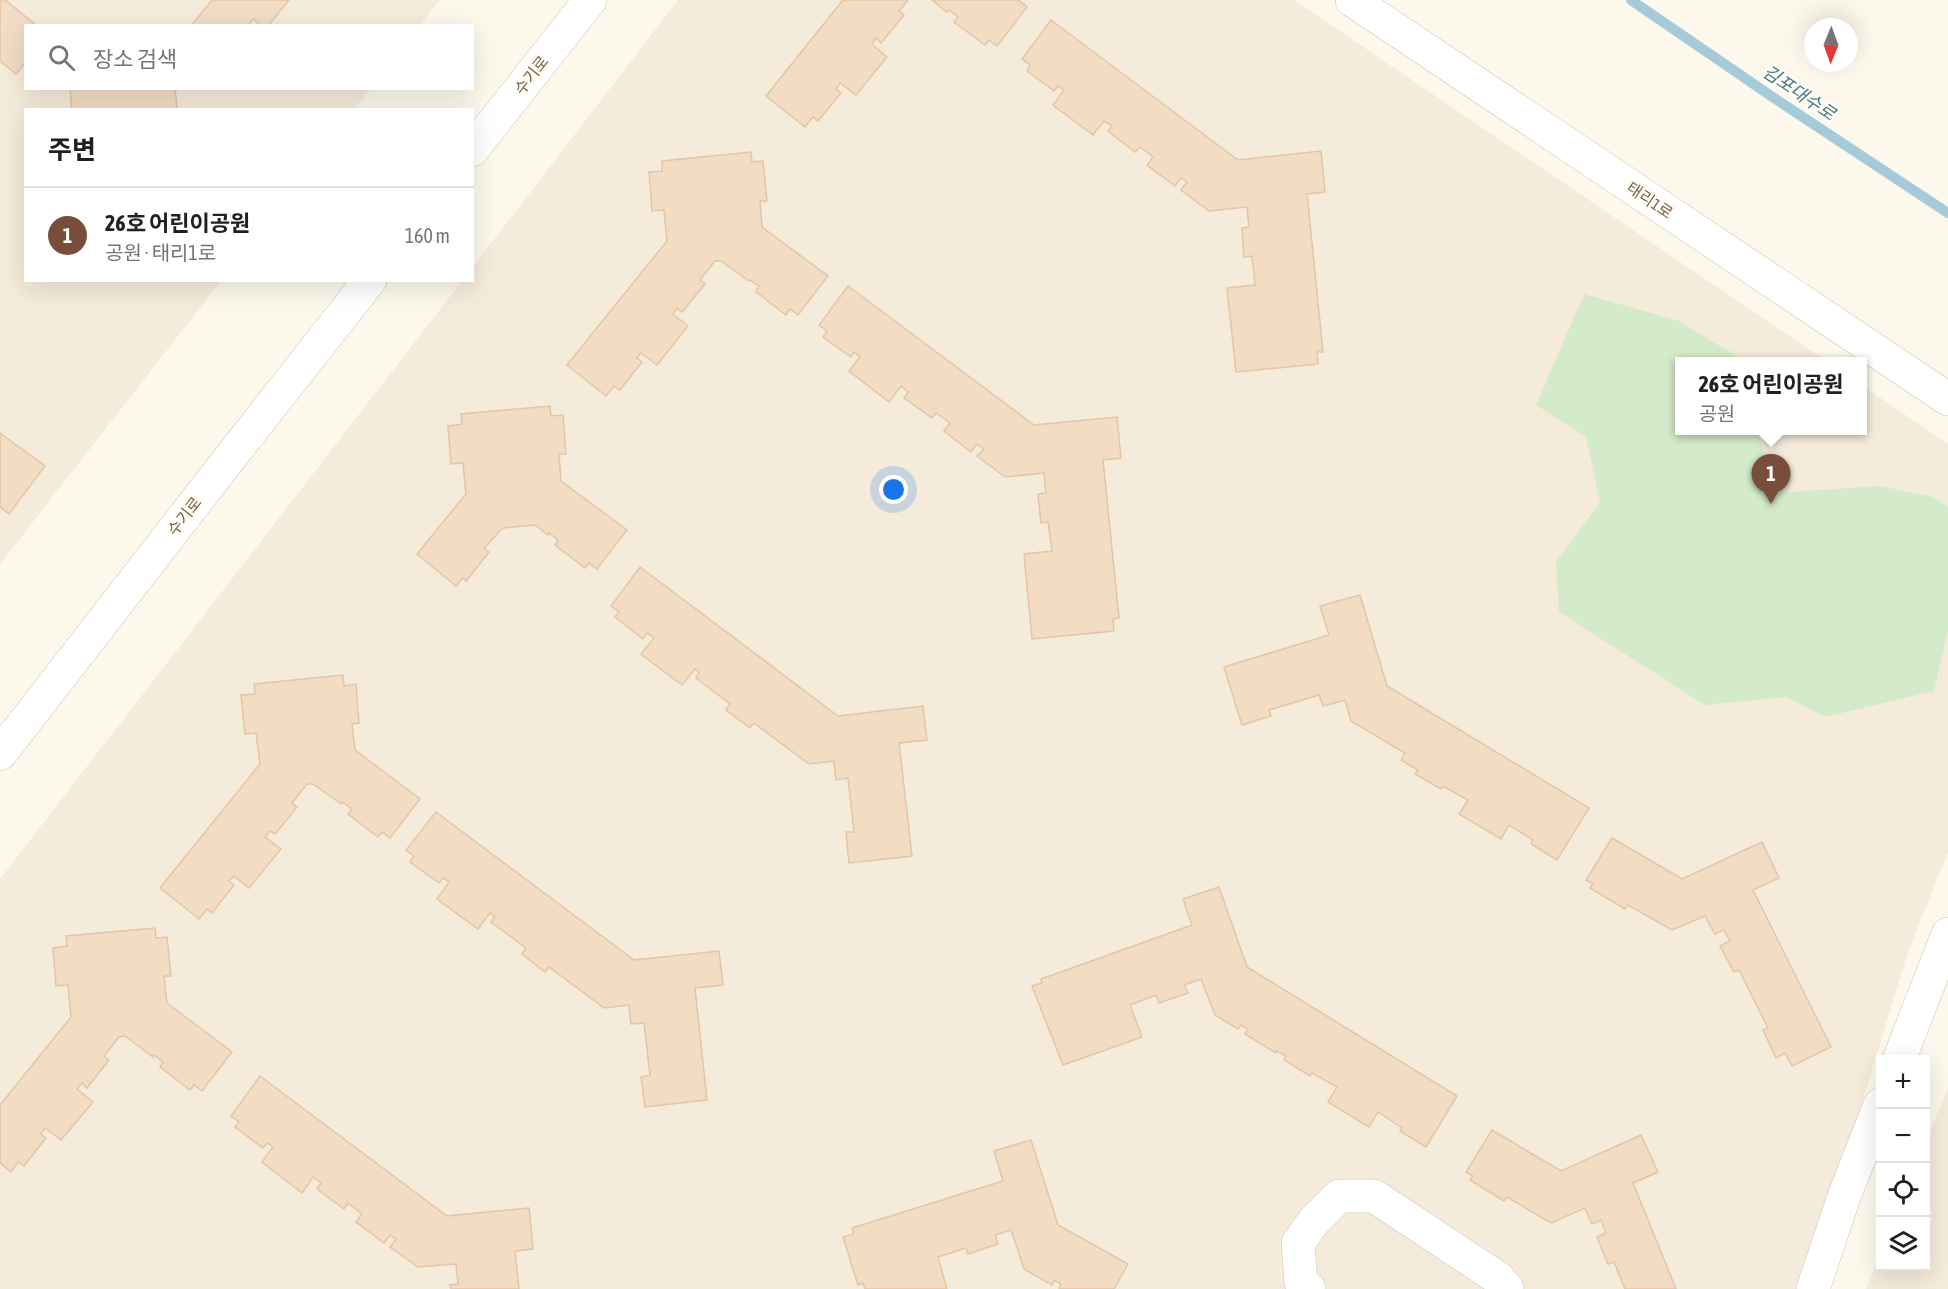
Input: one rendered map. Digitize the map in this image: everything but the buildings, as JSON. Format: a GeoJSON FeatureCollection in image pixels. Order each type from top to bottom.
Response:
{"type":"FeatureCollection","features":[{"type":"Feature","properties":{"kind":"street","name":"수기로"},"geometry":{"type":"LineString","coordinates":[[474,147],[590,0]]}},
{"type":"Feature","properties":{"kind":"street","name":"태리1로"},"geometry":{"type":"LineString","coordinates":[[1352,0],[1948,399]]}},
{"type":"Feature","properties":{"kind":"street","name":"수기로"},"geometry":{"type":"LineString","coordinates":[[0,754],[368,282]]}},
{"type":"Feature","properties":{"kind":"street"},"geometry":{"type":"LineString","coordinates":[[1901,1055],[1948,934]]}},
{"type":"Feature","properties":{"kind":"street"},"geometry":{"type":"LineString","coordinates":[[1813,1289],[1845,1194],[1879,1109]]}},
{"type":"Feature","properties":{"kind":"street"},"geometry":{"type":"LineString","coordinates":[[1309,1289],[1301,1282],[1298,1243],[1314,1221],[1339,1196],[1374,1197],[1498,1278],[1507,1289]]}},
{"type":"Feature","properties":{"kind":"shaded area"},"geometry":{"type":"Polygon","coordinates":[[[0,0],[440,0],[421,24],[24,24],[24,90],[370,90],[355,108],[24,108],[24,282],[220,282],[0,564],[0,0]]]}},
{"type":"Feature","properties":{"kind":"shaded area"},"geometry":{"type":"Polygon","coordinates":[[[678,0],[1294,0],[1820,357],[1675,357],[1675,435],[1867,435],[1867,389],[1948,444],[1948,852],[1907,955],[1805,1289],[0,1289],[0,879],[461,282],[474,282],[474,266],[678,0]]]}},
{"type":"Feature","properties":{"kind":"shaded area"},"geometry":{"type":"Polygon","coordinates":[[[1948,1087],[1948,1289],[1866,1289],[1876,1263],[1876,1271],[1930,1271],[1930,1132],[1948,1087]]]}},
{"type":"Feature","properties":{"kind":"green space"},"geometry":{"type":"Polygon","coordinates":[[[1584,294],[1679,321],[1738,357],[1675,357],[1675,435],[1759,435],[1774,493],[1880,486],[1933,497],[1948,507],[1948,631],[1934,691],[1825,717],[1786,697],[1705,705],[1559,612],[1556,562],[1600,502],[1586,437],[1536,405],[1584,294]]]}},
{"type":"Feature","properties":{"kind":"waterway","name":"김포대수로"},"geometry":{"type":"LineString","coordinates":[[1631,0],[1948,213]]}},
{"type":"Feature","properties":{"kind":"place","name":"26호 어린이공원"},"geometry":{"type":"Point","coordinates":[1771,504]}}]}
